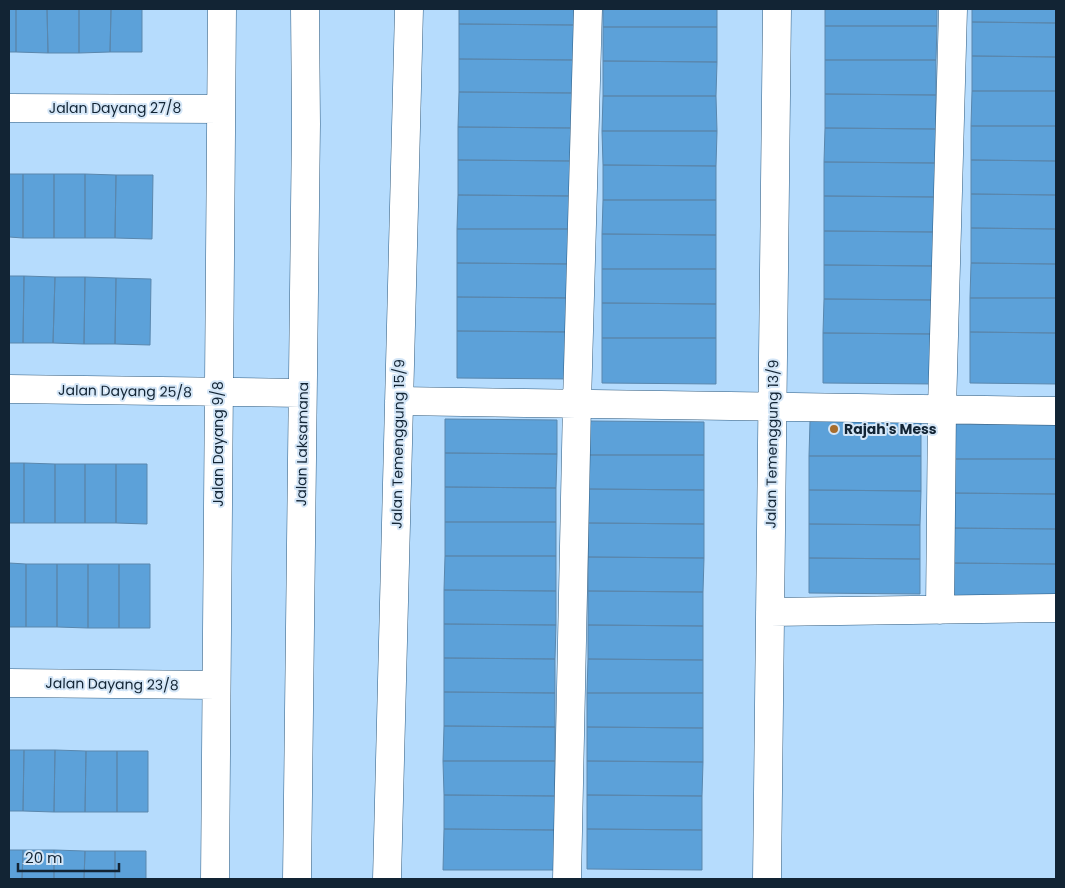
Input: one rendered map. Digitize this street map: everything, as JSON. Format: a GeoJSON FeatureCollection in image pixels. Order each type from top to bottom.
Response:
{"type":"FeatureCollection","features":[{"type":"Feature","properties":{"kind":"street","name":"Jalan Dayang 9/8"},"geometry":{"type":"LineString","coordinates":[[215,879],[222,9]]}},
{"type":"Feature","properties":{"kind":"street","name":"Jalan Laksamana"},"geometry":{"type":"LineString","coordinates":[[297,879],[306,124],[305,9]]}},
{"type":"Feature","properties":{"kind":"street","name":"Jalan Temenggung 15/9"},"geometry":{"type":"LineString","coordinates":[[387,879],[409,9]]}},
{"type":"Feature","properties":{"kind":"street"},"geometry":{"type":"LineString","coordinates":[[567,879],[588,9]]}},
{"type":"Feature","properties":{"kind":"street","name":"Jalan Temenggung 13/9"},"geometry":{"type":"LineString","coordinates":[[767,879],[777,9]]}},
{"type":"Feature","properties":{"kind":"street"},"geometry":{"type":"LineString","coordinates":[[940,610],[942,409],[953,9]]}},
{"type":"Feature","properties":{"kind":"street","name":"Jalan Dayang 27/8"},"geometry":{"type":"LineString","coordinates":[[9,108],[220,109]]}},
{"type":"Feature","properties":{"kind":"street","name":"Jalan Dayang 25/8"},"geometry":{"type":"LineString","coordinates":[[9,389],[302,393]]}},
{"type":"Feature","properties":{"kind":"street"},"geometry":{"type":"LineString","coordinates":[[399,401],[1056,411]]}},
{"type":"Feature","properties":{"kind":"street"},"geometry":{"type":"LineString","coordinates":[[770,612],[1056,608]]}},
{"type":"Feature","properties":{"kind":"street","name":"Jalan Dayang 23/8"},"geometry":{"type":"LineString","coordinates":[[9,682],[216,684]]}},
{"type":"Feature","properties":{"kind":"building"},"geometry":{"type":"Polygon","coordinates":[[[9,9],[16,9],[16,52],[9,52],[9,9]]]}},
{"type":"Feature","properties":{"kind":"building"},"geometry":{"type":"Polygon","coordinates":[[[16,9],[47,9],[48,53],[16,52],[16,9]]]}},
{"type":"Feature","properties":{"kind":"building"},"geometry":{"type":"Polygon","coordinates":[[[47,9],[79,9],[79,53],[48,53],[47,9]]]}},
{"type":"Feature","properties":{"kind":"building"},"geometry":{"type":"Polygon","coordinates":[[[79,9],[111,9],[110,52],[79,53],[79,9]]]}},
{"type":"Feature","properties":{"kind":"building"},"geometry":{"type":"Polygon","coordinates":[[[111,9],[142,9],[142,52],[110,52],[111,9]]]}},
{"type":"Feature","properties":{"kind":"building"},"geometry":{"type":"Polygon","coordinates":[[[459,9],[574,9],[574,25],[459,24],[459,9]]]}},
{"type":"Feature","properties":{"kind":"building"},"geometry":{"type":"Polygon","coordinates":[[[603,9],[717,9],[717,27],[603,27],[603,9]]]}},
{"type":"Feature","properties":{"kind":"building"},"geometry":{"type":"Polygon","coordinates":[[[825,9],[937,9],[937,26],[825,26],[825,9]]]}},
{"type":"Feature","properties":{"kind":"building"},"geometry":{"type":"Polygon","coordinates":[[[972,9],[1056,9],[1056,23],[972,22],[972,9]]]}},
{"type":"Feature","properties":{"kind":"building"},"geometry":{"type":"Polygon","coordinates":[[[972,22],[1056,23],[1056,57],[972,56],[972,22]]]}},
{"type":"Feature","properties":{"kind":"building"},"geometry":{"type":"Polygon","coordinates":[[[459,24],[574,25],[574,60],[459,59],[459,24]]]}},
{"type":"Feature","properties":{"kind":"building"},"geometry":{"type":"Polygon","coordinates":[[[825,26],[937,26],[936,60],[825,60],[825,26]]]}},
{"type":"Feature","properties":{"kind":"building"},"geometry":{"type":"Polygon","coordinates":[[[603,27],[717,27],[717,62],[603,61],[603,27]]]}},
{"type":"Feature","properties":{"kind":"building"},"geometry":{"type":"Polygon","coordinates":[[[972,56],[1056,57],[1056,91],[972,91],[972,56]]]}},
{"type":"Feature","properties":{"kind":"building"},"geometry":{"type":"Polygon","coordinates":[[[459,59],[574,60],[574,93],[459,92],[459,59]]]}},
{"type":"Feature","properties":{"kind":"building"},"geometry":{"type":"Polygon","coordinates":[[[825,60],[936,60],[936,95],[825,94],[825,60]]]}},
{"type":"Feature","properties":{"kind":"building"},"geometry":{"type":"Polygon","coordinates":[[[603,61],[717,62],[716,96],[603,96],[603,61]]]}},
{"type":"Feature","properties":{"kind":"building"},"geometry":{"type":"Polygon","coordinates":[[[972,91],[1056,91],[1056,126],[971,126],[972,91]]]}},
{"type":"Feature","properties":{"kind":"building"},"geometry":{"type":"Polygon","coordinates":[[[459,92],[574,93],[573,128],[458,127],[459,92]]]}},
{"type":"Feature","properties":{"kind":"building"},"geometry":{"type":"Polygon","coordinates":[[[825,94],[936,95],[936,129],[825,128],[825,94]]]}},
{"type":"Feature","properties":{"kind":"building"},"geometry":{"type":"Polygon","coordinates":[[[603,96],[716,96],[717,131],[602,131],[603,96]]]}},
{"type":"Feature","properties":{"kind":"building"},"geometry":{"type":"Polygon","coordinates":[[[971,126],[1056,126],[1056,161],[971,160],[971,126]]]}},
{"type":"Feature","properties":{"kind":"building"},"geometry":{"type":"Polygon","coordinates":[[[458,127],[573,128],[573,161],[458,160],[458,127]]]}},
{"type":"Feature","properties":{"kind":"building"},"geometry":{"type":"Polygon","coordinates":[[[825,128],[936,129],[936,163],[824,162],[825,128]]]}},
{"type":"Feature","properties":{"kind":"building"},"geometry":{"type":"Polygon","coordinates":[[[602,131],[717,131],[716,166],[603,165],[602,131]]]}},
{"type":"Feature","properties":{"kind":"building"},"geometry":{"type":"Polygon","coordinates":[[[458,160],[573,161],[573,196],[458,195],[458,160]]]}},
{"type":"Feature","properties":{"kind":"building"},"geometry":{"type":"Polygon","coordinates":[[[971,160],[1056,161],[1056,195],[971,194],[971,160]]]}},
{"type":"Feature","properties":{"kind":"building"},"geometry":{"type":"Polygon","coordinates":[[[824,162],[936,163],[936,197],[824,196],[824,162]]]}},
{"type":"Feature","properties":{"kind":"building"},"geometry":{"type":"Polygon","coordinates":[[[603,165],[716,166],[716,200],[603,200],[603,165]]]}},
{"type":"Feature","properties":{"kind":"building"},"geometry":{"type":"Polygon","coordinates":[[[9,174],[23,174],[23,238],[9,237],[9,174]]]}},
{"type":"Feature","properties":{"kind":"building"},"geometry":{"type":"Polygon","coordinates":[[[23,174],[54,174],[54,238],[23,238],[23,174]]]}},
{"type":"Feature","properties":{"kind":"building"},"geometry":{"type":"Polygon","coordinates":[[[54,174],[85,174],[85,238],[54,238],[54,174]]]}},
{"type":"Feature","properties":{"kind":"building"},"geometry":{"type":"Polygon","coordinates":[[[85,174],[116,175],[115,238],[85,238],[85,174]]]}},
{"type":"Feature","properties":{"kind":"building"},"geometry":{"type":"Polygon","coordinates":[[[116,175],[153,175],[152,239],[115,238],[116,175]]]}},
{"type":"Feature","properties":{"kind":"building"},"geometry":{"type":"Polygon","coordinates":[[[971,194],[1056,195],[1056,229],[971,228],[971,194]]]}},
{"type":"Feature","properties":{"kind":"building"},"geometry":{"type":"Polygon","coordinates":[[[458,195],[573,196],[573,229],[457,229],[458,195]]]}},
{"type":"Feature","properties":{"kind":"building"},"geometry":{"type":"Polygon","coordinates":[[[824,196],[936,197],[935,232],[824,231],[824,196]]]}},
{"type":"Feature","properties":{"kind":"building"},"geometry":{"type":"Polygon","coordinates":[[[603,200],[716,200],[716,235],[602,234],[603,200]]]}},
{"type":"Feature","properties":{"kind":"building"},"geometry":{"type":"Polygon","coordinates":[[[971,228],[1056,229],[1056,264],[971,263],[971,228]]]}},
{"type":"Feature","properties":{"kind":"building"},"geometry":{"type":"Polygon","coordinates":[[[457,229],[573,229],[573,264],[457,263],[457,229]]]}},
{"type":"Feature","properties":{"kind":"building"},"geometry":{"type":"Polygon","coordinates":[[[824,231],[935,232],[935,266],[824,265],[824,231]]]}},
{"type":"Feature","properties":{"kind":"building"},"geometry":{"type":"Polygon","coordinates":[[[602,234],[716,235],[716,269],[602,269],[602,234]]]}},
{"type":"Feature","properties":{"kind":"building"},"geometry":{"type":"Polygon","coordinates":[[[457,263],[573,264],[572,298],[457,297],[457,263]]]}},
{"type":"Feature","properties":{"kind":"building"},"geometry":{"type":"Polygon","coordinates":[[[971,263],[1056,264],[1056,298],[970,298],[971,263]]]}},
{"type":"Feature","properties":{"kind":"building"},"geometry":{"type":"Polygon","coordinates":[[[824,265],[935,266],[934,300],[824,299],[824,265]]]}},
{"type":"Feature","properties":{"kind":"building"},"geometry":{"type":"Polygon","coordinates":[[[602,269],[716,269],[716,304],[602,303],[602,269]]]}},
{"type":"Feature","properties":{"kind":"building"},"geometry":{"type":"Polygon","coordinates":[[[9,276],[24,276],[23,343],[9,343],[9,276]]]}},
{"type":"Feature","properties":{"kind":"building"},"geometry":{"type":"Polygon","coordinates":[[[24,276],[55,277],[53,343],[23,343],[24,276]]]}},
{"type":"Feature","properties":{"kind":"building"},"geometry":{"type":"Polygon","coordinates":[[[55,277],[85,277],[84,344],[53,343],[55,277]]]}},
{"type":"Feature","properties":{"kind":"building"},"geometry":{"type":"Polygon","coordinates":[[[85,277],[116,278],[115,344],[84,344],[85,277]]]}},
{"type":"Feature","properties":{"kind":"building"},"geometry":{"type":"Polygon","coordinates":[[[116,278],[151,279],[150,345],[115,344],[116,278]]]}},
{"type":"Feature","properties":{"kind":"building"},"geometry":{"type":"Polygon","coordinates":[[[457,297],[572,298],[572,332],[457,331],[457,297]]]}},
{"type":"Feature","properties":{"kind":"building"},"geometry":{"type":"Polygon","coordinates":[[[970,298],[1056,298],[1056,333],[970,332],[970,298]]]}},
{"type":"Feature","properties":{"kind":"building"},"geometry":{"type":"Polygon","coordinates":[[[824,299],[934,300],[934,334],[823,333],[824,299]]]}},
{"type":"Feature","properties":{"kind":"building"},"geometry":{"type":"Polygon","coordinates":[[[602,303],[716,304],[716,338],[602,338],[602,303]]]}},
{"type":"Feature","properties":{"kind":"building"},"geometry":{"type":"Polygon","coordinates":[[[457,331],[572,332],[572,379],[457,378],[457,331]]]}},
{"type":"Feature","properties":{"kind":"building"},"geometry":{"type":"Polygon","coordinates":[[[970,332],[1056,333],[1056,384],[970,383],[970,332]]]}},
{"type":"Feature","properties":{"kind":"building"},"geometry":{"type":"Polygon","coordinates":[[[823,333],[934,334],[934,384],[823,383],[823,333]]]}},
{"type":"Feature","properties":{"kind":"building"},"geometry":{"type":"Polygon","coordinates":[[[602,338],[716,338],[716,384],[602,383],[602,338]]]}},
{"type":"Feature","properties":{"kind":"building"},"geometry":{"type":"Polygon","coordinates":[[[445,419],[557,420],[557,454],[445,453],[445,419]]]}},
{"type":"Feature","properties":{"kind":"building"},"geometry":{"type":"Polygon","coordinates":[[[588,421],[704,422],[704,455],[588,455],[588,421]]]}},
{"type":"Feature","properties":{"kind":"building"},"geometry":{"type":"Polygon","coordinates":[[[810,421],[921,422],[921,456],[809,456],[810,421]]]}},
{"type":"Feature","properties":{"kind":"building"},"geometry":{"type":"Polygon","coordinates":[[[947,424],[1056,425],[1056,459],[948,459],[947,424]]]}},
{"type":"Feature","properties":{"kind":"building"},"geometry":{"type":"Polygon","coordinates":[[[445,453],[557,454],[556,488],[445,487],[445,453]]]}},
{"type":"Feature","properties":{"kind":"building"},"geometry":{"type":"Polygon","coordinates":[[[588,455],[704,455],[704,490],[588,489],[588,455]]]}},
{"type":"Feature","properties":{"kind":"building"},"geometry":{"type":"Polygon","coordinates":[[[809,456],[921,456],[921,491],[809,490],[809,456]]]}},
{"type":"Feature","properties":{"kind":"building"},"geometry":{"type":"Polygon","coordinates":[[[948,459],[1056,459],[1056,494],[947,493],[948,459]]]}},
{"type":"Feature","properties":{"kind":"building"},"geometry":{"type":"Polygon","coordinates":[[[9,463],[24,463],[24,523],[9,523],[9,463]]]}},
{"type":"Feature","properties":{"kind":"building"},"geometry":{"type":"Polygon","coordinates":[[[24,463],[55,464],[55,523],[24,523],[24,463]]]}},
{"type":"Feature","properties":{"kind":"building"},"geometry":{"type":"Polygon","coordinates":[[[55,464],[85,464],[85,523],[55,523],[55,464]]]}},
{"type":"Feature","properties":{"kind":"building"},"geometry":{"type":"Polygon","coordinates":[[[85,464],[116,464],[116,523],[85,523],[85,464]]]}},
{"type":"Feature","properties":{"kind":"building"},"geometry":{"type":"Polygon","coordinates":[[[116,464],[147,464],[147,524],[116,523],[116,464]]]}},
{"type":"Feature","properties":{"kind":"building"},"geometry":{"type":"Polygon","coordinates":[[[445,487],[556,488],[556,522],[445,522],[445,487]]]}},
{"type":"Feature","properties":{"kind":"building"},"geometry":{"type":"Polygon","coordinates":[[[588,489],[704,490],[704,524],[588,523],[588,489]]]}},
{"type":"Feature","properties":{"kind":"building"},"geometry":{"type":"Polygon","coordinates":[[[809,490],[921,491],[920,525],[809,524],[809,490]]]}},
{"type":"Feature","properties":{"kind":"building"},"geometry":{"type":"Polygon","coordinates":[[[947,493],[1056,494],[1056,529],[947,528],[947,493]]]}},
{"type":"Feature","properties":{"kind":"building"},"geometry":{"type":"Polygon","coordinates":[[[445,522],[556,522],[556,556],[445,556],[445,522]]]}},
{"type":"Feature","properties":{"kind":"building"},"geometry":{"type":"Polygon","coordinates":[[[588,523],[704,524],[704,558],[588,557],[588,523]]]}},
{"type":"Feature","properties":{"kind":"building"},"geometry":{"type":"Polygon","coordinates":[[[809,524],[920,525],[920,559],[809,558],[809,524]]]}},
{"type":"Feature","properties":{"kind":"building"},"geometry":{"type":"Polygon","coordinates":[[[947,528],[1056,529],[1056,564],[947,563],[947,528]]]}},
{"type":"Feature","properties":{"kind":"building"},"geometry":{"type":"Polygon","coordinates":[[[445,556],[556,556],[556,591],[444,590],[445,556]]]}},
{"type":"Feature","properties":{"kind":"building"},"geometry":{"type":"Polygon","coordinates":[[[588,557],[704,558],[703,592],[588,591],[588,557]]]}},
{"type":"Feature","properties":{"kind":"building"},"geometry":{"type":"Polygon","coordinates":[[[809,558],[920,559],[920,594],[809,593],[809,558]]]}},
{"type":"Feature","properties":{"kind":"building"},"geometry":{"type":"Polygon","coordinates":[[[9,563],[26,564],[26,627],[9,627],[9,563]]]}},
{"type":"Feature","properties":{"kind":"building"},"geometry":{"type":"Polygon","coordinates":[[[947,563],[1056,564],[1056,598],[947,598],[947,563]]]}},
{"type":"Feature","properties":{"kind":"building"},"geometry":{"type":"Polygon","coordinates":[[[26,564],[57,564],[57,627],[26,627],[26,564]]]}},
{"type":"Feature","properties":{"kind":"building"},"geometry":{"type":"Polygon","coordinates":[[[57,564],[88,564],[88,628],[57,627],[57,564]]]}},
{"type":"Feature","properties":{"kind":"building"},"geometry":{"type":"Polygon","coordinates":[[[88,564],[119,564],[119,628],[88,628],[88,564]]]}},
{"type":"Feature","properties":{"kind":"building"},"geometry":{"type":"Polygon","coordinates":[[[119,564],[150,564],[150,628],[119,628],[119,564]]]}},
{"type":"Feature","properties":{"kind":"building"},"geometry":{"type":"Polygon","coordinates":[[[444,590],[556,591],[556,625],[444,624],[444,590]]]}},
{"type":"Feature","properties":{"kind":"building"},"geometry":{"type":"Polygon","coordinates":[[[588,591],[703,592],[703,626],[588,625],[588,591]]]}},
{"type":"Feature","properties":{"kind":"building"},"geometry":{"type":"Polygon","coordinates":[[[444,624],[556,625],[555,659],[444,658],[444,624]]]}},
{"type":"Feature","properties":{"kind":"building"},"geometry":{"type":"Polygon","coordinates":[[[588,625],[703,626],[703,660],[588,659],[588,625]]]}},
{"type":"Feature","properties":{"kind":"building"},"geometry":{"type":"Polygon","coordinates":[[[444,658],[555,659],[555,693],[444,692],[444,658]]]}},
{"type":"Feature","properties":{"kind":"building"},"geometry":{"type":"Polygon","coordinates":[[[588,659],[703,660],[703,693],[587,693],[588,659]]]}},
{"type":"Feature","properties":{"kind":"building"},"geometry":{"type":"Polygon","coordinates":[[[444,692],[555,693],[555,727],[444,726],[444,692]]]}},
{"type":"Feature","properties":{"kind":"building"},"geometry":{"type":"Polygon","coordinates":[[[587,693],[703,693],[703,728],[587,727],[587,693]]]}},
{"type":"Feature","properties":{"kind":"building"},"geometry":{"type":"Polygon","coordinates":[[[444,726],[555,727],[555,761],[443,761],[444,726]]]}},
{"type":"Feature","properties":{"kind":"building"},"geometry":{"type":"Polygon","coordinates":[[[587,727],[703,728],[703,762],[587,761],[587,727]]]}},
{"type":"Feature","properties":{"kind":"building"},"geometry":{"type":"Polygon","coordinates":[[[9,750],[24,750],[23,811],[9,811],[9,750]]]}},
{"type":"Feature","properties":{"kind":"building"},"geometry":{"type":"Polygon","coordinates":[[[24,750],[55,750],[54,812],[23,811],[24,750]]]}},
{"type":"Feature","properties":{"kind":"building"},"geometry":{"type":"Polygon","coordinates":[[[55,750],[86,751],[85,812],[54,812],[55,750]]]}},
{"type":"Feature","properties":{"kind":"building"},"geometry":{"type":"Polygon","coordinates":[[[86,751],[117,751],[117,812],[85,812],[86,751]]]}},
{"type":"Feature","properties":{"kind":"building"},"geometry":{"type":"Polygon","coordinates":[[[117,751],[148,751],[148,812],[117,812],[117,751]]]}},
{"type":"Feature","properties":{"kind":"building"},"geometry":{"type":"Polygon","coordinates":[[[443,761],[555,761],[555,796],[444,795],[443,761]]]}},
{"type":"Feature","properties":{"kind":"building"},"geometry":{"type":"Polygon","coordinates":[[[587,761],[703,762],[702,796],[587,795],[587,761]]]}},
{"type":"Feature","properties":{"kind":"building"},"geometry":{"type":"Polygon","coordinates":[[[444,795],[555,796],[555,830],[444,829],[444,795]]]}},
{"type":"Feature","properties":{"kind":"building"},"geometry":{"type":"Polygon","coordinates":[[[587,795],[702,796],[702,830],[587,829],[587,795]]]}},
{"type":"Feature","properties":{"kind":"building"},"geometry":{"type":"Polygon","coordinates":[[[444,829],[555,830],[555,870],[443,870],[444,829]]]}},
{"type":"Feature","properties":{"kind":"building"},"geometry":{"type":"Polygon","coordinates":[[[587,829],[702,830],[702,870],[587,869],[587,829]]]}},
{"type":"Feature","properties":{"kind":"building"},"geometry":{"type":"Polygon","coordinates":[[[9,850],[23,850],[22,879],[9,879],[9,850]]]}},
{"type":"Feature","properties":{"kind":"building"},"geometry":{"type":"Polygon","coordinates":[[[23,850],[54,850],[54,879],[22,879],[23,850]]]}},
{"type":"Feature","properties":{"kind":"building"},"geometry":{"type":"Polygon","coordinates":[[[54,850],[85,851],[84,879],[54,879],[54,850]]]}},
{"type":"Feature","properties":{"kind":"building"},"geometry":{"type":"Polygon","coordinates":[[[85,851],[115,851],[115,879],[84,879],[85,851]]]}},
{"type":"Feature","properties":{"kind":"building"},"geometry":{"type":"Polygon","coordinates":[[[115,851],[146,851],[146,879],[115,879],[115,851]]]}},
{"type":"Feature","properties":{"kind":"place","name":"Rajah's Mess"},"geometry":{"type":"Point","coordinates":[834,429]}}]}
